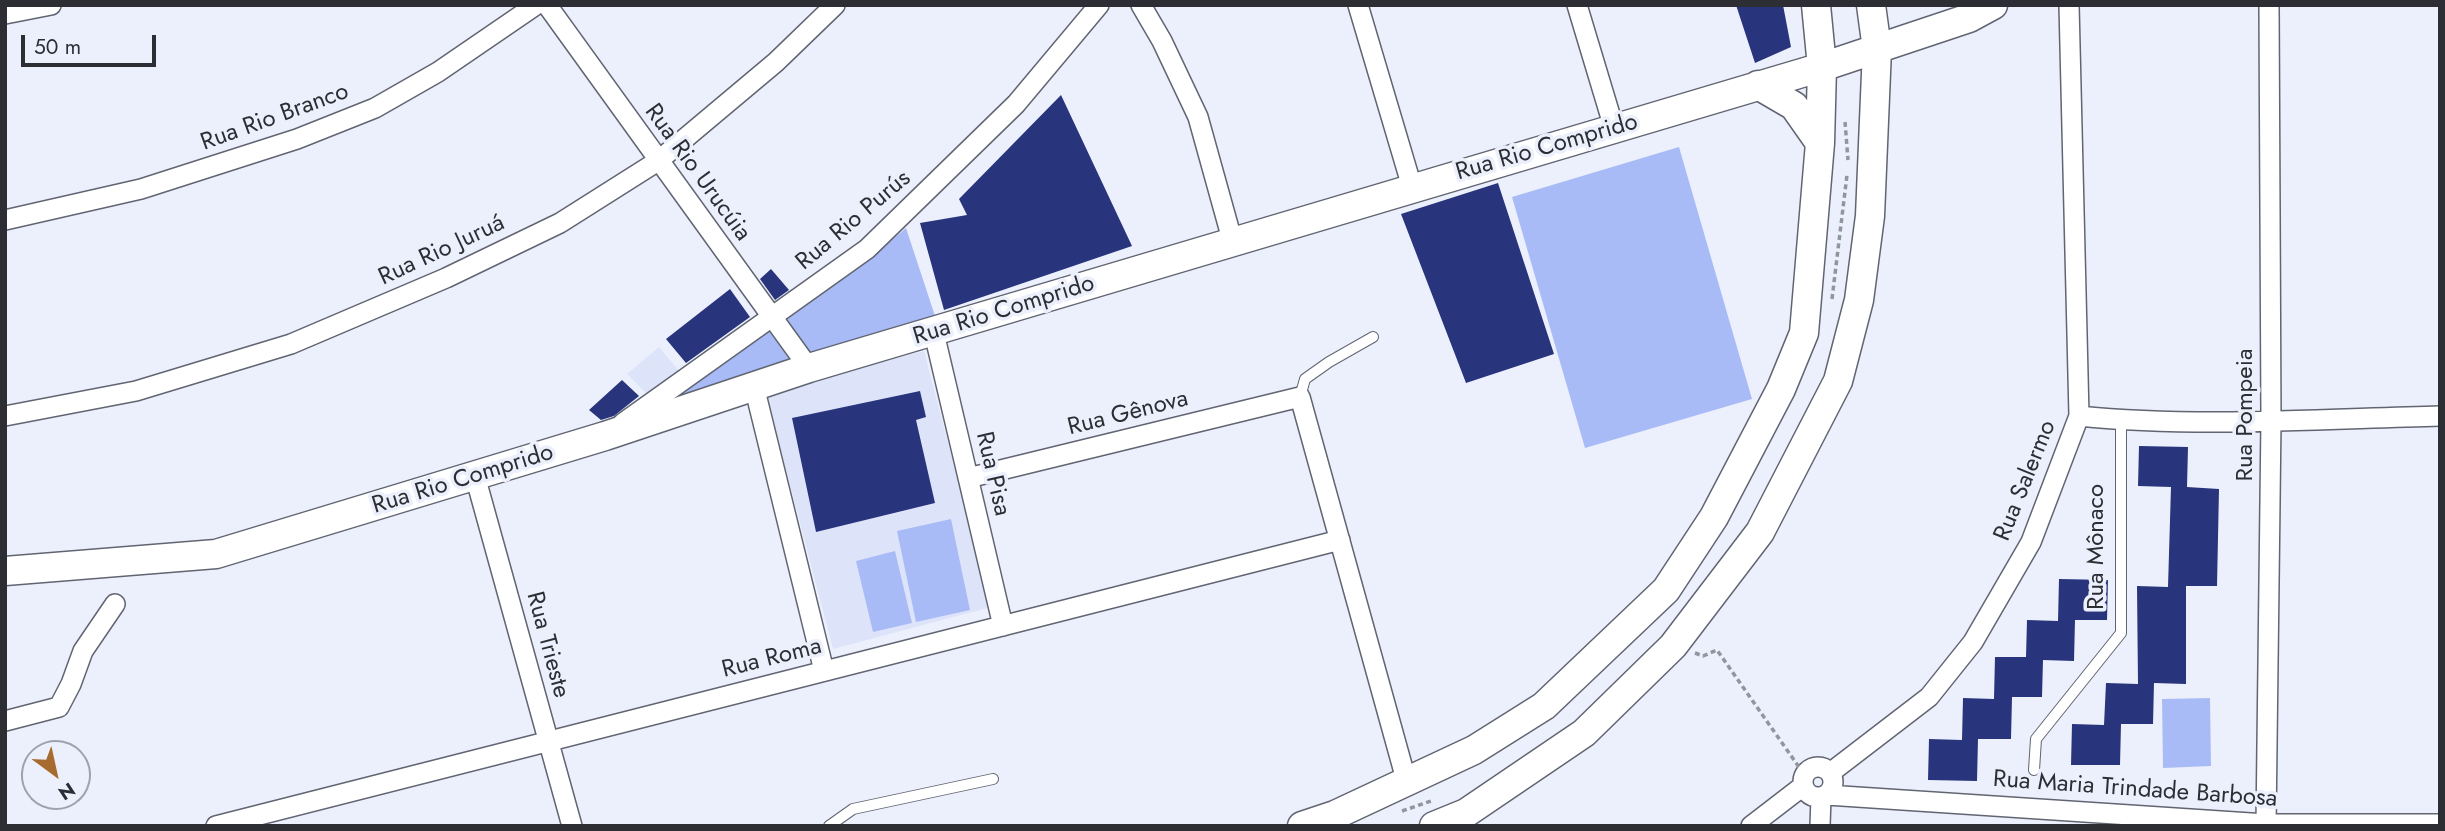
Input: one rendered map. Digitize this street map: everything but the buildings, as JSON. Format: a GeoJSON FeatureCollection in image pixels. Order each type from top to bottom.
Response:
{"type":"FeatureCollection","features":[{"type":"Feature","properties":{"kind":"street"},"geometry":{"type":"LineString","coordinates":[[5,14],[51,5]]}},
{"type":"Feature","properties":{"kind":"street","name":"Rua Rio Branco"},"geometry":{"type":"LineString","coordinates":[[5,220],[141,189],[298,139],[375,108],[438,72],[536,5]]}},
{"type":"Feature","properties":{"kind":"street","name":"Rua Rio Urucúia"},"geometry":{"type":"LineString","coordinates":[[547,5],[809,369]]}},
{"type":"Feature","properties":{"kind":"street","name":"Rua Rio Juruá"},"geometry":{"type":"LineString","coordinates":[[5,416],[136,391],[291,344],[446,278],[560,223],[658,161],[776,62],[835,5]]}},
{"type":"Feature","properties":{"kind":"street","name":"Rua Rio Purús"},"geometry":{"type":"LineString","coordinates":[[605,436],[867,249],[1016,104],[1099,5]]}},
{"type":"Feature","properties":{"kind":"street"},"geometry":{"type":"LineString","coordinates":[[1141,5],[1162,41],[1198,117],[1233,243]]}},
{"type":"Feature","properties":{"kind":"street"},"geometry":{"type":"LineString","coordinates":[[1358,5],[1373,46],[1412,187]]}},
{"type":"Feature","properties":{"kind":"street"},"geometry":{"type":"LineString","coordinates":[[1577,5],[1614,128]]}},
{"type":"Feature","properties":{"kind":"street"},"geometry":{"type":"LineString","coordinates":[[1816,5],[1822,68],[1820,143],[1804,333],[1797,377],[1801,388],[1818,393],[1838,381]]}},
{"type":"Feature","properties":{"kind":"street"},"geometry":{"type":"LineString","coordinates":[[1434,813],[1466,813],[1584,733],[1673,646],[1760,532],[1838,381],[1859,300],[1870,216],[1877,49],[1871,5]]}},
{"type":"Feature","properties":{"kind":"street","name":"Rua Rio Comprido"},"geometry":{"type":"LineString","coordinates":[[5,571],[216,554],[605,436],[809,369],[1412,187],[1822,68],[1969,18],[1993,5]]}},
{"type":"Feature","properties":{"kind":"street","name":"Rua Salermo"},"geometry":{"type":"LineString","coordinates":[[1830,773],[1929,697],[1973,642],[2031,542],[2079,416],[2068,5]]}},
{"type":"Feature","properties":{"kind":"street","name":"Rua Pompeia"},"geometry":{"type":"LineString","coordinates":[[2266,825],[2271,420],[2269,5]]}},
{"type":"Feature","properties":{"kind":"street"},"geometry":{"type":"LineString","coordinates":[[1758,85],[1794,106],[1820,143]]}},
{"type":"Feature","properties":{"kind":"street","name":"Rua Pisa"},"geometry":{"type":"LineString","coordinates":[[934,333],[1003,626]]}},
{"type":"Feature","properties":{"kind":"street"},"geometry":{"type":"LineString","coordinates":[[1302,826],[1407,783],[1474,750],[1544,706],[1667,590],[1714,517],[1781,389],[1804,333]]}},
{"type":"Feature","properties":{"kind":"street"},"geometry":{"type":"LineString","coordinates":[[754,386],[824,671]]}},
{"type":"Feature","properties":{"kind":"street"},"geometry":{"type":"LineString","coordinates":[[1300,397],[1407,783]]}},
{"type":"Feature","properties":{"kind":"street","name":"Rua Gênova"},"geometry":{"type":"LineString","coordinates":[[968,478],[1300,397]]}},
{"type":"Feature","properties":{"kind":"street"},"geometry":{"type":"LineString","coordinates":[[2079,416],[2121,420],[2440,416]]}},
{"type":"Feature","properties":{"kind":"street","name":"Rua Trieste"},"geometry":{"type":"LineString","coordinates":[[475,476],[572,826]]}},
{"type":"Feature","properties":{"kind":"street","name":"Rua Roma"},"geometry":{"type":"LineString","coordinates":[[224,825],[1340,540]]}},
{"type":"Feature","properties":{"kind":"street"},"geometry":{"type":"LineString","coordinates":[[5,721],[59,707],[83,651],[115,604]]}},
{"type":"Feature","properties":{"kind":"street"},"geometry":{"type":"LineString","coordinates":[[1751,826],[1814,767],[1830,773],[1833,784],[1824,796],[1820,826]]}},
{"type":"Feature","properties":{"kind":"street"},"geometry":{"type":"LineString","coordinates":[[1803,780],[1810,796],[1824,796]]}},
{"type":"Feature","properties":{"kind":"street","name":"Rua Maria Trindade Barbosa"},"geometry":{"type":"LineString","coordinates":[[1824,796],[2266,825],[2440,824]]}},
{"type":"Feature","properties":{"kind":"lane"},"geometry":{"type":"LineString","coordinates":[[1300,397],[1305,379],[1373,337]]}},
{"type":"Feature","properties":{"kind":"lane","name":"Rua Mônaco"},"geometry":{"type":"LineString","coordinates":[[2034,770],[2036,739],[2121,632],[2121,420]]}},
{"type":"Feature","properties":{"kind":"lane"},"geometry":{"type":"LineString","coordinates":[[830,826],[853,809],[993,779]]}},
{"type":"Feature","properties":{"kind":"path"},"geometry":{"type":"LineString","coordinates":[[1830,310],[1849,164],[1844,109]]}},
{"type":"Feature","properties":{"kind":"path"},"geometry":{"type":"LineString","coordinates":[[1673,646],[1703,656],[1717,650],[1803,780]]}},
{"type":"Feature","properties":{"kind":"path"},"geometry":{"type":"LineString","coordinates":[[1396,813],[1434,813]]}},
{"type":"Feature","properties":{"kind":"shaded area"},"geometry":{"type":"Polygon","coordinates":[[[1679,147],[1752,399],[1585,448],[1512,197],[1679,147]]]}},
{"type":"Feature","properties":{"kind":"shaded area"},"geometry":{"type":"Polygon","coordinates":[[[906,228],[935,316],[812,358],[784,318],[867,261],[906,228]]]}},
{"type":"Feature","properties":{"kind":"shaded area"},"geometry":{"type":"Polygon","coordinates":[[[769,331],[793,365],[655,409],[769,331]]]}},
{"type":"Feature","properties":{"kind":"shaded area"},"geometry":{"type":"Polygon","coordinates":[[[659,347],[680,372],[649,396],[627,374],[659,347]]]}},
{"type":"Feature","properties":{"kind":"shaded area"},"geometry":{"type":"Polygon","coordinates":[[[924,351],[991,607],[833,649],[766,393],[924,351]]]}},
{"type":"Feature","properties":{"kind":"shaded area"},"geometry":{"type":"Polygon","coordinates":[[[951,519],[970,610],[916,622],[897,531],[951,519]]]}},
{"type":"Feature","properties":{"kind":"shaded area"},"geometry":{"type":"Polygon","coordinates":[[[895,551],[912,623],[873,632],[856,561],[895,551]]]}},
{"type":"Feature","properties":{"kind":"shaded area"},"geometry":{"type":"Polygon","coordinates":[[[2210,698],[2211,766],[2163,768],[2162,699],[2210,698]]]}}]}
